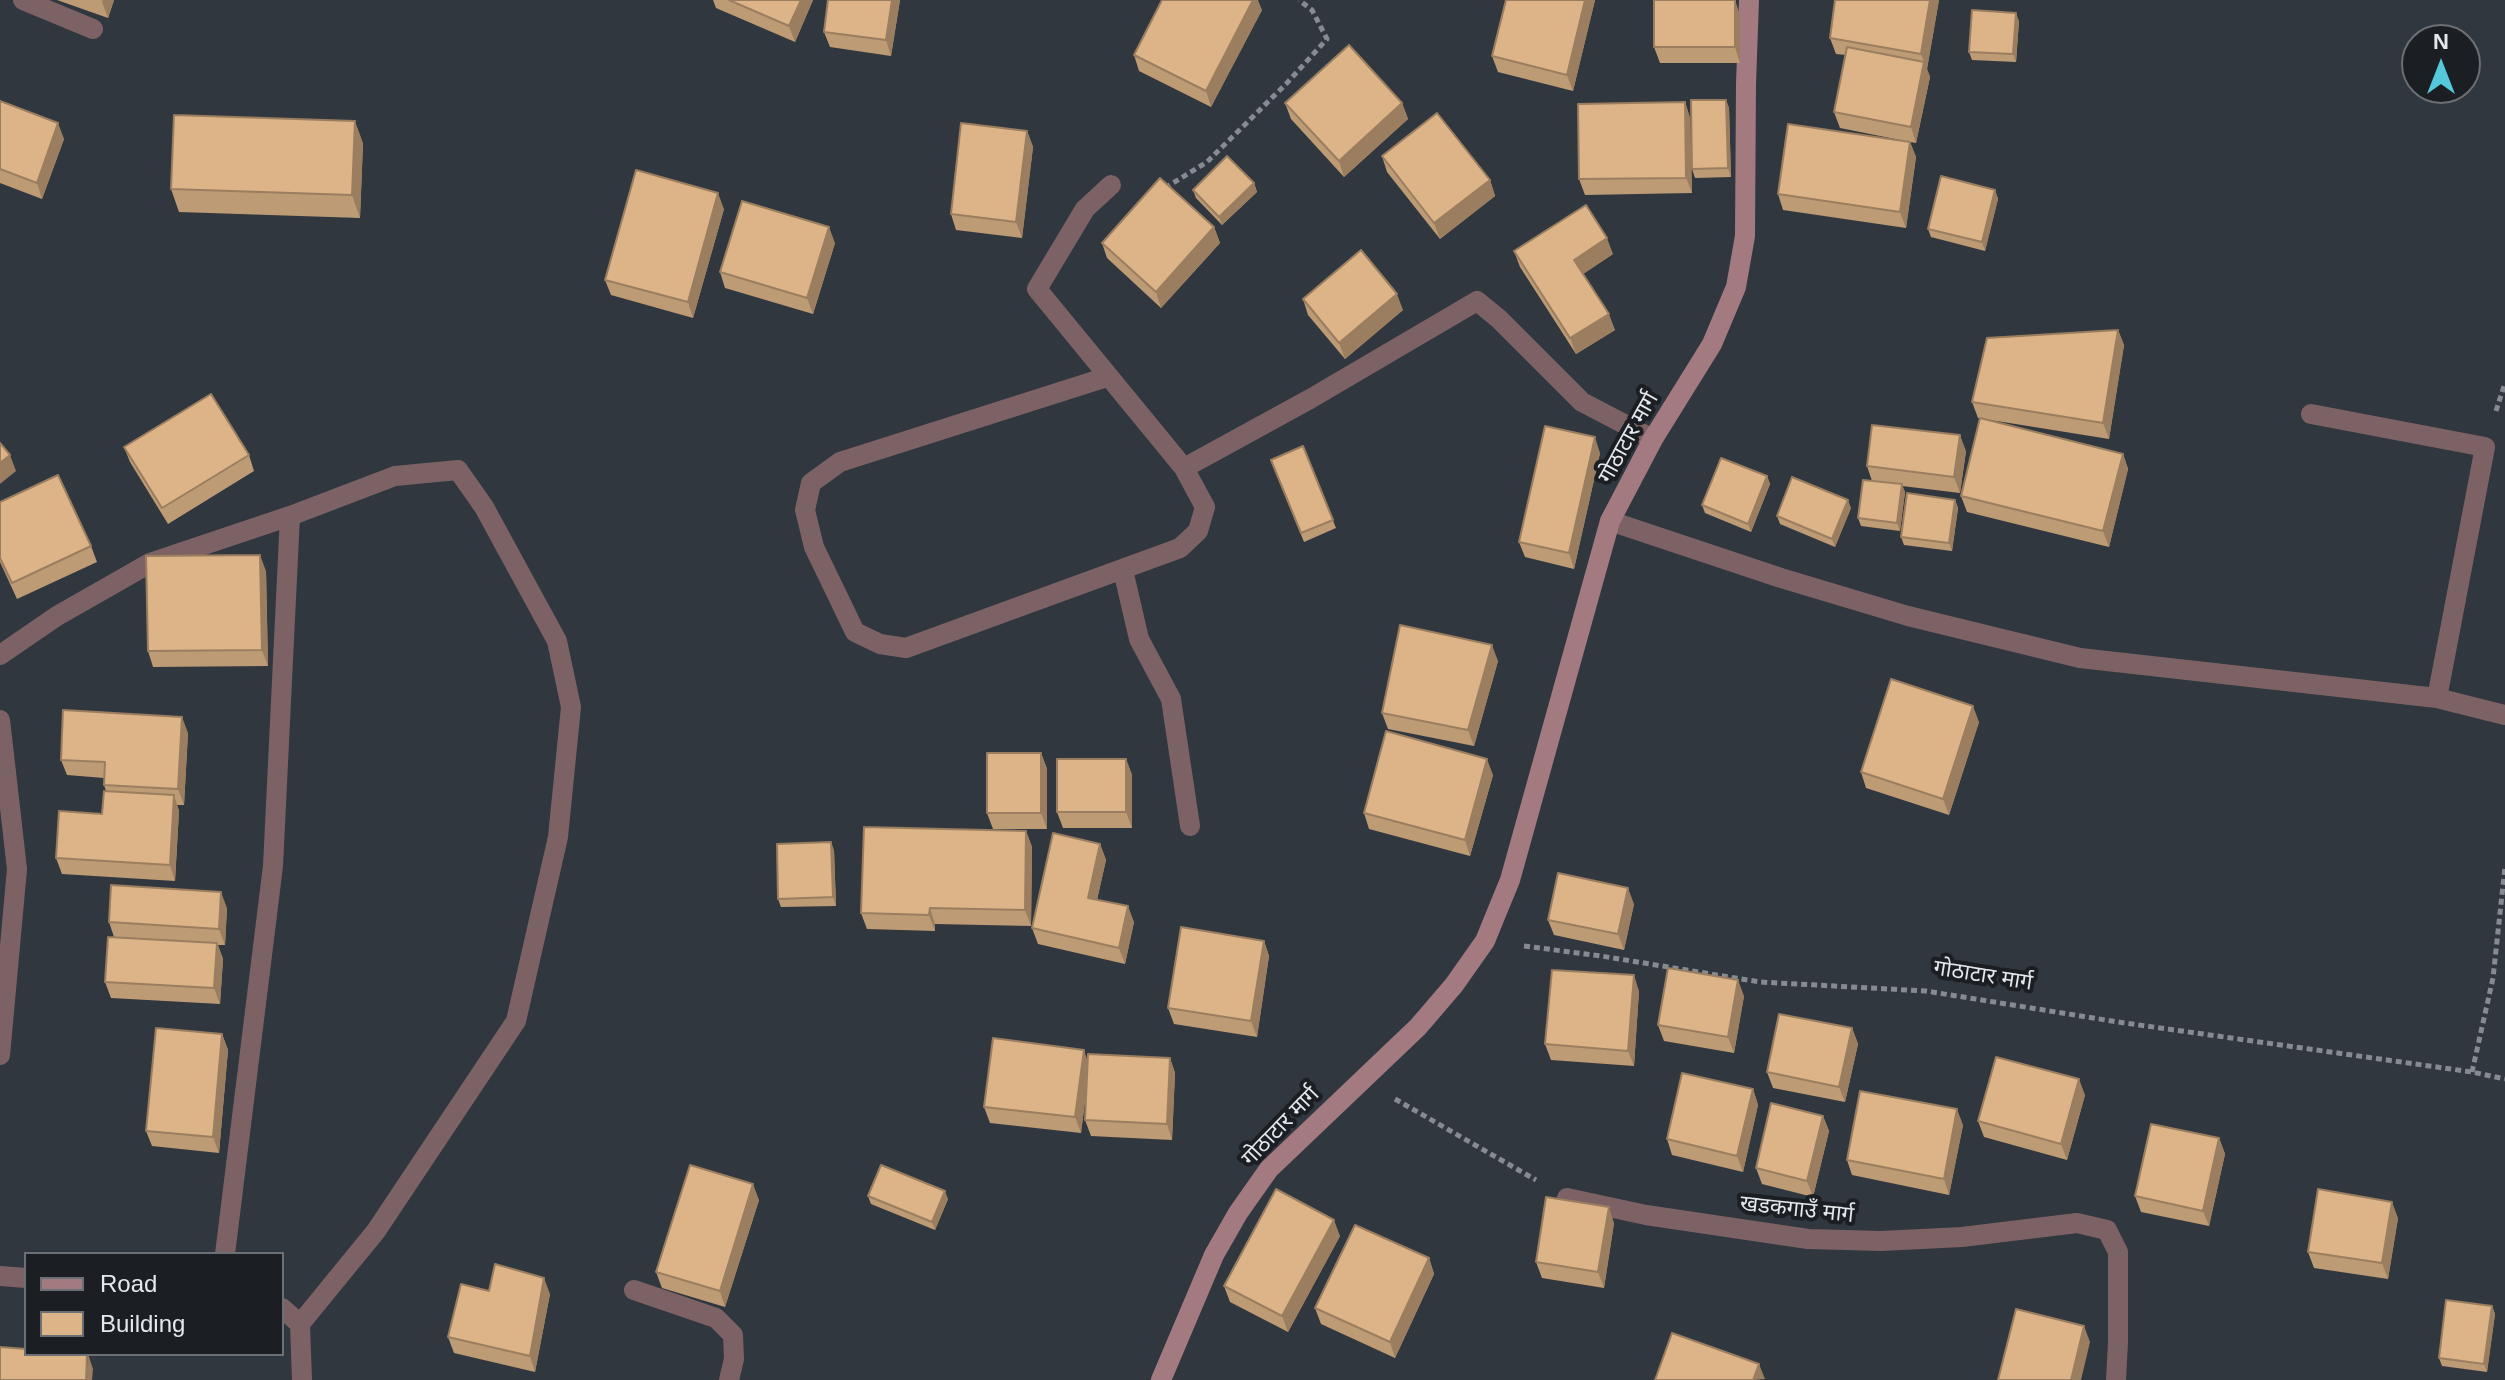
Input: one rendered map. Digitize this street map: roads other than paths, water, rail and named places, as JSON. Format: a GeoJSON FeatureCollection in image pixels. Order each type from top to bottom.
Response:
{"type":"FeatureCollection","features":[{"type":"Feature","properties":{"kind":"street"},"geometry":{"type":"LineString","coordinates":[[23,0],[93,29]]}},
{"type":"Feature","properties":{"kind":"street","name":"गोठाटार मार्ग"},"geometry":{"type":"LineString","coordinates":[[1161,1380],[1214,1255],[1238,1213],[1269,1169],[1418,1027],[1454,985],[1485,941],[1510,880],[1610,521],[1653,439],[1712,344],[1736,287],[1745,236],[1749,0]]}},
{"type":"Feature","properties":{"kind":"street"},"geometry":{"type":"LineString","coordinates":[[1107,377],[840,462],[811,483],[805,510],[814,547],[855,632],[880,644],[906,648],[1180,548],[1198,531],[1205,507],[1184,468],[1037,289],[1085,209],[1111,185]]}},
{"type":"Feature","properties":{"kind":"street"},"geometry":{"type":"LineString","coordinates":[[1184,468],[1310,399],[1477,301],[1582,402],[1653,439]]}},
{"type":"Feature","properties":{"kind":"street"},"geometry":{"type":"LineString","coordinates":[[2311,414],[2485,447],[2437,698]]}},
{"type":"Feature","properties":{"kind":"street"},"geometry":{"type":"LineString","coordinates":[[0,655],[57,616],[150,563],[290,516],[395,476],[458,470],[484,507],[557,641],[571,707],[558,837],[516,1021],[376,1231],[300,1324],[302,1380]]}},
{"type":"Feature","properties":{"kind":"street"},"geometry":{"type":"LineString","coordinates":[[225,1252],[273,866],[290,516]]}},
{"type":"Feature","properties":{"kind":"street"},"geometry":{"type":"LineString","coordinates":[[1610,521],[1908,616],[2080,658],[2437,698],[2505,715]]}},
{"type":"Feature","properties":{"kind":"street"},"geometry":{"type":"LineString","coordinates":[[1123,570],[1139,639],[1171,699],[1190,826]]}},
{"type":"Feature","properties":{"kind":"street"},"geometry":{"type":"LineString","coordinates":[[0,720],[17,869],[0,1055]]}},
{"type":"Feature","properties":{"kind":"street","name":"खडकगाउँ मार्ग"},"geometry":{"type":"LineString","coordinates":[[1567,1198],[1646,1215],[1808,1239],[1881,1241],[1962,1237],[2077,1223],[2107,1230],[2118,1252],[2116,1380]]}},
{"type":"Feature","properties":{"kind":"street"},"geometry":{"type":"LineString","coordinates":[[0,1276],[24,1278]]}},
{"type":"Feature","properties":{"kind":"street"},"geometry":{"type":"LineString","coordinates":[[634,1290],[716,1318],[733,1335],[734,1359],[729,1380]]}},
{"type":"Feature","properties":{"kind":"street"},"geometry":{"type":"LineString","coordinates":[[284,1310],[300,1324]]}}]}
